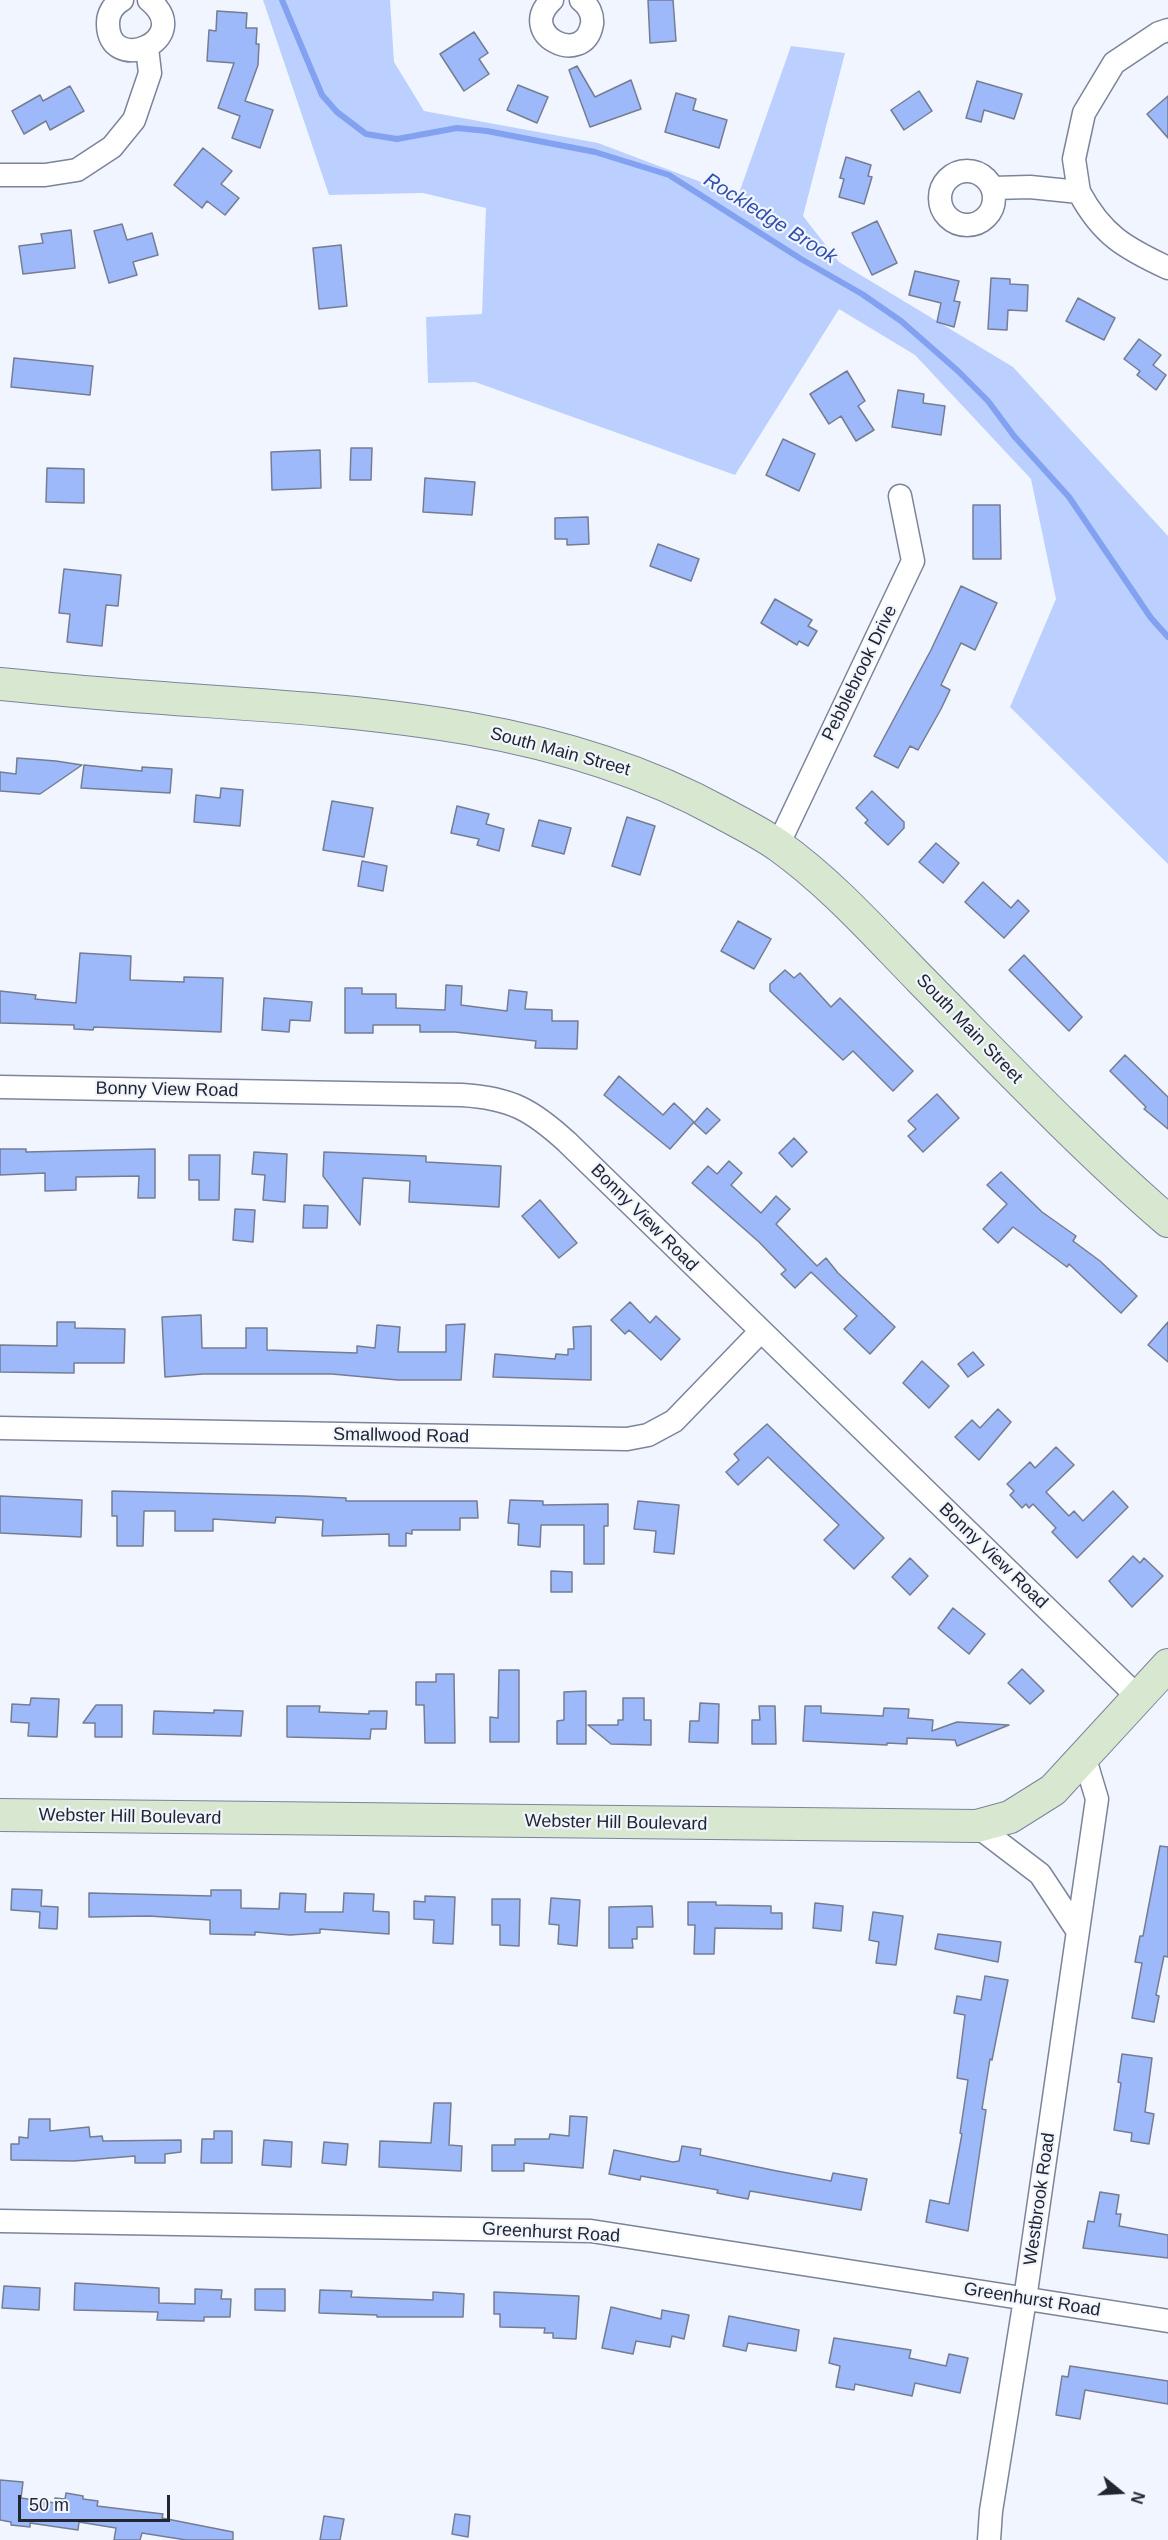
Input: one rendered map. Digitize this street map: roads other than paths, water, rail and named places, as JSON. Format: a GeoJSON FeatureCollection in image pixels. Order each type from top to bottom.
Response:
{"type":"FeatureCollection","features":[{"type":"Feature","properties":{"kind":"main road","name":"South Main Street"},"geometry":{"type":"LineString","coordinates":[[0,684],[121,695],[303,706],[454,725],[557,748],[628,769],[691,796],[778,844],[829,886],[1100,1162],[1168,1221]]}},
{"type":"Feature","properties":{"kind":"main road","name":"Webster Hill Boulevard"},"geometry":{"type":"LineString","coordinates":[[0,1815],[977,1826],[1010,1817],[1053,1790],[1085,1759],[1168,1665]]}},
{"type":"Feature","properties":{"kind":"street"},"geometry":{"type":"LineString","coordinates":[[122,0],[112,9],[108,17],[110,35],[122,47],[138,51],[147,48],[159,37],[162,29],[160,12],[149,0]]}},
{"type":"Feature","properties":{"kind":"street"},"geometry":{"type":"LineString","coordinates":[[552,0],[543,12],[543,28],[552,41],[567,46],[582,40],[591,27],[590,9],[581,0]]}},
{"type":"Feature","properties":{"kind":"street"},"geometry":{"type":"LineString","coordinates":[[1168,30],[1159,33],[1114,63],[1084,113],[1074,159],[1079,192],[1102,227],[1121,244],[1168,268]]}},
{"type":"Feature","properties":{"kind":"street"},"geometry":{"type":"LineString","coordinates":[[0,175],[45,175],[77,170],[112,147],[134,120],[150,73],[147,48]]}},
{"type":"Feature","properties":{"kind":"street"},"geometry":{"type":"LineString","coordinates":[[993,188],[1030,187],[1079,192]]}},
{"type":"Feature","properties":{"kind":"street","name":"Pebblebrook Drive"},"geometry":{"type":"LineString","coordinates":[[778,844],[913,561],[900,496]]}},
{"type":"Feature","properties":{"kind":"street","name":"Bonny View Road"},"geometry":{"type":"LineString","coordinates":[[0,1087],[462,1095],[513,1103],[541,1118],[1139,1698]]}},
{"type":"Feature","properties":{"kind":"street","name":"Smallwood Road"},"geometry":{"type":"LineString","coordinates":[[0,1428],[627,1439],[648,1435],[674,1421],[760,1332]]}},
{"type":"Feature","properties":{"kind":"street","name":"Westbrook Road"},"geometry":{"type":"LineString","coordinates":[[989,2540],[990,2511],[1025,2299],[1097,1799],[1085,1759]]}},
{"type":"Feature","properties":{"kind":"street"},"geometry":{"type":"LineString","coordinates":[[977,1826],[1040,1874],[1077,1930]]}},
{"type":"Feature","properties":{"kind":"street","name":"Greenhurst Road"},"geometry":{"type":"LineString","coordinates":[[0,2221],[591,2231],[1168,2321]]}},
{"type":"Feature","properties":{"kind":"waterway","name":"Rockledge Brook"},"geometry":{"type":"LineString","coordinates":[[282,0],[322,95],[337,112],[366,134],[397,139],[457,128],[487,131],[595,152],[669,175],[801,259],[862,294],[901,321],[988,401],[1014,436],[1069,497],[1151,618],[1168,637]]}}]}
